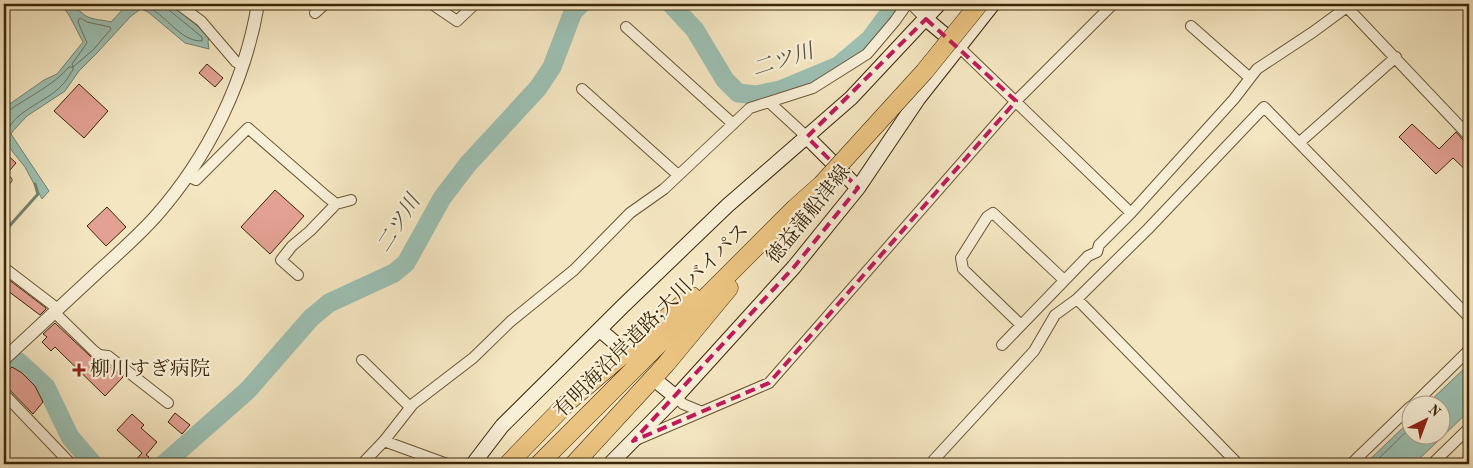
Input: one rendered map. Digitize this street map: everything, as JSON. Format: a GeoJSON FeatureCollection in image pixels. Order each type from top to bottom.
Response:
{"type":"FeatureCollection","features":[{"type":"Feature","properties":{"kind":"highway","name":"有明海沿岸道路;大川バイパス"},"geometry":{"type":"LineString","coordinates":[[820,182],[920,68],[972,4]]}},
{"type":"Feature","properties":{"kind":"highway","name":"有明海沿岸道路;大川バイパス"},"geometry":{"type":"LineString","coordinates":[[539,464],[820,182],[918,79],[979,4]]}},
{"type":"Feature","properties":{"kind":"highway"},"geometry":{"type":"LineString","coordinates":[[508,464],[569,401],[795,208]]}},
{"type":"Feature","properties":{"kind":"highway"},"geometry":{"type":"LineString","coordinates":[[574,464],[666,364],[795,208]]}},
{"type":"Feature","properties":{"kind":"main road"},"geometry":{"type":"LineString","coordinates":[[473,464],[502,426],[689,241],[851,98],[939,4]]}},
{"type":"Feature","properties":{"kind":"main road","name":"徳益蒲船津線"},"geometry":{"type":"LineString","coordinates":[[610,464],[676,397],[794,267],[858,188],[918,98],[993,4]]}},
{"type":"Feature","properties":{"kind":"main road"},"geometry":{"type":"LineString","coordinates":[[926,19],[960,47]]}},
{"type":"Feature","properties":{"kind":"main road"},"geometry":{"type":"LineString","coordinates":[[807,137],[858,188]]}},
{"type":"Feature","properties":{"kind":"main road"},"geometry":{"type":"LineString","coordinates":[[600,330],[621,348]]}},
{"type":"Feature","properties":{"kind":"main road"},"geometry":{"type":"LineString","coordinates":[[660,384],[676,397]]}},
{"type":"Feature","properties":{"kind":"street"},"geometry":{"type":"LineString","coordinates":[[178,4],[201,21],[236,62],[242,65]]}},
{"type":"Feature","properties":{"kind":"street"},"geometry":{"type":"LineString","coordinates":[[4,359],[143,229],[169,200],[218,124],[247,51],[258,4]]}},
{"type":"Feature","properties":{"kind":"street"},"geometry":{"type":"LineString","coordinates":[[315,13],[326,4]]}},
{"type":"Feature","properties":{"kind":"street"},"geometry":{"type":"LineString","coordinates":[[432,4],[457,21],[475,4]]}},
{"type":"Feature","properties":{"kind":"street"},"geometry":{"type":"LineString","coordinates":[[362,464],[384,441],[410,407],[473,358],[511,321],[574,270],[630,213],[664,189],[750,108],[813,88],[866,54],[909,4],[926,19]]}},
{"type":"Feature","properties":{"kind":"street"},"geometry":{"type":"LineString","coordinates":[[633,441],[769,383],[1016,101],[1113,4]]}},
{"type":"Feature","properties":{"kind":"street"},"geometry":{"type":"LineString","coordinates":[[1002,345],[1088,256],[1097,252],[1099,245],[1131,213],[1234,99],[1257,69],[1313,32],[1346,5],[1469,136]]}},
{"type":"Feature","properties":{"kind":"street"},"geometry":{"type":"LineString","coordinates":[[1191,26],[1250,78]]}},
{"type":"Feature","properties":{"kind":"street"},"geometry":{"type":"LineString","coordinates":[[626,27],[732,123]]}},
{"type":"Feature","properties":{"kind":"street"},"geometry":{"type":"LineString","coordinates":[[960,47],[1131,213]]}},
{"type":"Feature","properties":{"kind":"street"},"geometry":{"type":"LineString","coordinates":[[1300,142],[1396,57]]}},
{"type":"Feature","properties":{"kind":"street"},"geometry":{"type":"LineString","coordinates":[[582,88],[678,175]]}},
{"type":"Feature","properties":{"kind":"street"},"geometry":{"type":"LineString","coordinates":[[769,102],[807,137]]}},
{"type":"Feature","properties":{"kind":"street"},"geometry":{"type":"LineString","coordinates":[[930,464],[1034,351],[1055,315],[1077,299],[1148,229],[1264,107],[1469,317]]}},
{"type":"Feature","properties":{"kind":"street"},"geometry":{"type":"LineString","coordinates":[[186,176],[196,180],[248,128],[336,204]]}},
{"type":"Feature","properties":{"kind":"street"},"geometry":{"type":"LineString","coordinates":[[298,275],[281,260],[292,246],[310,231],[336,204],[351,200]]}},
{"type":"Feature","properties":{"kind":"street"},"geometry":{"type":"LineString","coordinates":[[1021,325],[962,269],[961,258],[987,217],[993,213],[1064,280]]}},
{"type":"Feature","properties":{"kind":"street"},"geometry":{"type":"LineString","coordinates":[[4,269],[56,310],[94,351],[99,355],[108,356],[168,403]]}},
{"type":"Feature","properties":{"kind":"street"},"geometry":{"type":"LineString","coordinates":[[1077,299],[1238,464]]}},
{"type":"Feature","properties":{"kind":"street"},"geometry":{"type":"LineString","coordinates":[[1421,396],[1469,350]]}},
{"type":"Feature","properties":{"kind":"street"},"geometry":{"type":"LineString","coordinates":[[362,360],[410,407]]}},
{"type":"Feature","properties":{"kind":"street"},"geometry":{"type":"LineString","coordinates":[[4,394],[71,464]]}},
{"type":"Feature","properties":{"kind":"street"},"geometry":{"type":"LineString","coordinates":[[676,397],[683,404],[700,411]]}},
{"type":"Feature","properties":{"kind":"street"},"geometry":{"type":"LineString","coordinates":[[1351,464],[1400,417]]}},
{"type":"Feature","properties":{"kind":"street"},"geometry":{"type":"LineString","coordinates":[[1432,464],[1469,428]]}},
{"type":"Feature","properties":{"kind":"street"},"geometry":{"type":"LineString","coordinates":[[384,441],[446,464]]}},
{"type":"Feature","properties":{"kind":"street"},"geometry":{"type":"LineString","coordinates":[[913,464],[926,464]]}},
{"type":"Feature","properties":{"kind":"lane"},"geometry":{"type":"LineString","coordinates":[[4,186],[9,180]]}},
{"type":"Feature","properties":{"kind":"highlighted area"},"geometry":{"type":"Polygon","coordinates":[[[926,19],[1016,101],[769,383],[633,441],[794,267],[858,188],[807,137],[926,19]]]}},
{"type":"Feature","properties":{"kind":"water"},"geometry":{"type":"Polygon","coordinates":[[[61,4],[72,6],[86,16],[111,22],[128,4],[170,4],[206,33],[209,37],[209,49],[185,43],[148,12],[141,9],[131,16],[79,71],[65,91],[27,116],[11,134],[49,191],[42,199],[25,167],[4,141],[4,108],[44,80],[57,74],[83,42],[61,4]]]}},
{"type":"Feature","properties":{"kind":"water"},"geometry":{"type":"Polygon","coordinates":[[[1469,364],[1469,411],[1450,429],[1450,396],[1435,396],[1469,364]]]}},
{"type":"Feature","properties":{"kind":"water"},"geometry":{"type":"Polygon","coordinates":[[[1400,431],[1400,446],[1433,446],[1414,464],[1365,464],[1400,431]]]}},
{"type":"Feature","properties":{"kind":"building"},"geometry":{"type":"Polygon","coordinates":[[[207,64],[223,78],[215,87],[199,73],[207,64]]]}},
{"type":"Feature","properties":{"kind":"building"},"geometry":{"type":"Polygon","coordinates":[[[79,84],[108,111],[84,138],[54,111],[79,84]]]}},
{"type":"Feature","properties":{"kind":"building"},"geometry":{"type":"Polygon","coordinates":[[[1412,124],[1439,149],[1456,132],[1464,141],[1469,143],[1469,173],[1453,158],[1436,174],[1399,137],[1412,124]]]}},
{"type":"Feature","properties":{"kind":"building"},"geometry":{"type":"Polygon","coordinates":[[[4,152],[16,163],[4,177],[4,152]]]}},
{"type":"Feature","properties":{"kind":"building"},"geometry":{"type":"Polygon","coordinates":[[[275,190],[304,216],[270,254],[241,227],[275,190]]]}},
{"type":"Feature","properties":{"kind":"building"},"geometry":{"type":"Polygon","coordinates":[[[107,207],[126,227],[106,246],[87,226],[107,207]]]}},
{"type":"Feature","properties":{"kind":"building"},"geometry":{"type":"Polygon","coordinates":[[[4,276],[46,309],[40,315],[4,288],[4,276]]]}},
{"type":"Feature","properties":{"kind":"building"},"geometry":{"type":"Polygon","coordinates":[[[55,323],[90,356],[98,362],[105,363],[123,377],[105,396],[55,347],[51,351],[42,342],[47,337],[43,334],[55,323]]]}},
{"type":"Feature","properties":{"kind":"building"},"geometry":{"type":"Polygon","coordinates":[[[12,367],[22,373],[35,386],[43,402],[33,414],[4,384],[4,375],[12,367]]]}},
{"type":"Feature","properties":{"kind":"building"},"geometry":{"type":"Polygon","coordinates":[[[175,413],[190,425],[182,434],[168,422],[175,413]]]}},
{"type":"Feature","properties":{"kind":"building"},"geometry":{"type":"Polygon","coordinates":[[[132,414],[144,425],[141,428],[157,442],[146,455],[149,457],[143,464],[132,464],[142,453],[117,430],[132,414]]]}},
{"type":"Feature","properties":{"kind":"waterway","name":"二ツ川"},"geometry":{"type":"LineString","coordinates":[[164,464],[248,390],[311,318],[329,303],[394,273],[406,263],[442,198],[468,164],[538,88],[552,67],[573,12],[581,4]]}},
{"type":"Feature","properties":{"kind":"waterway","name":"二ツ川"},"geometry":{"type":"LineString","coordinates":[[671,4],[695,30],[725,80],[738,93],[756,95],[780,90],[838,66],[870,39],[896,4]]}},
{"type":"Feature","properties":{"kind":"waterway"},"geometry":{"type":"LineString","coordinates":[[4,232],[38,194],[35,184]]}},
{"type":"Feature","properties":{"kind":"waterway","name":"二ツ川"},"geometry":{"type":"LineString","coordinates":[[4,355],[19,362],[46,387],[70,437],[93,464]]}},
{"type":"Feature","properties":{"kind":"place","name":"柳川すぎ病院"},"geometry":{"type":"Point","coordinates":[79,370]}}]}
